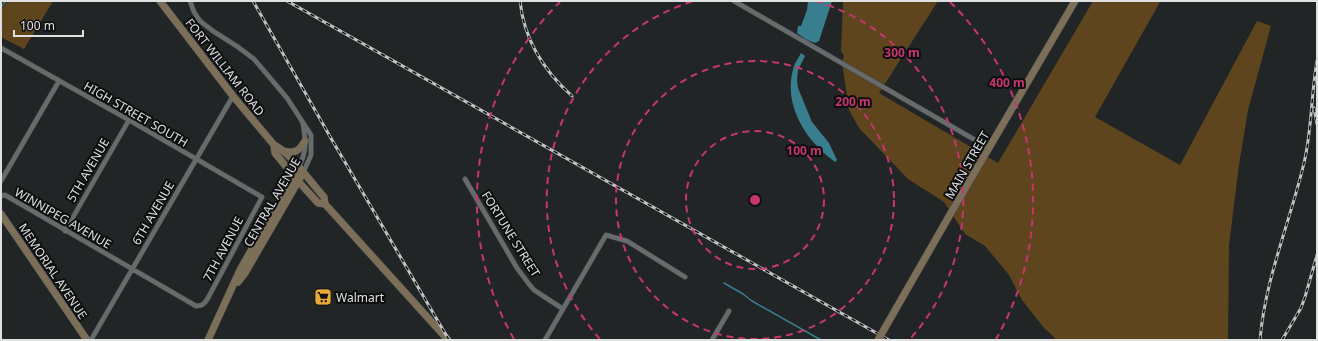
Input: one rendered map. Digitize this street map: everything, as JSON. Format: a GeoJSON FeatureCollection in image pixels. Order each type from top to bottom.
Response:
{"type":"FeatureCollection","features":[{"type":"Feature","properties":{"kind":"main road","name":"FORT WILLIAM ROAD"},"geometry":{"type":"LineString","coordinates":[[160,1],[232,96],[274,145],[280,148],[301,171],[324,197],[325,204],[448,340]]}},
{"type":"Feature","properties":{"kind":"main road","name":"MAIN STREET"},"geometry":{"type":"LineString","coordinates":[[878,340],[1075,1]]}},
{"type":"Feature","properties":{"kind":"main road"},"geometry":{"type":"LineString","coordinates":[[282,151],[292,153],[296,152],[301,148],[305,141]]}},
{"type":"Feature","properties":{"kind":"main road","name":"FORT WILLIAM ROAD"},"geometry":{"type":"LineString","coordinates":[[274,145],[275,153],[296,178],[318,203],[325,204]]}},
{"type":"Feature","properties":{"kind":"main road","name":"CENTRAL AVENUE"},"geometry":{"type":"LineString","coordinates":[[208,340],[240,270],[301,171]]}},
{"type":"Feature","properties":{"kind":"main road","name":"MEMORIAL AVENUE"},"geometry":{"type":"LineString","coordinates":[[1,214],[87,340]]}},
{"type":"Feature","properties":{"kind":"street","name":"CENTRAL AVENUE"},"geometry":{"type":"LineString","coordinates":[[190,1],[194,12],[200,21],[254,59],[287,98],[311,136],[311,155],[301,171]]}},
{"type":"Feature","properties":{"kind":"street"},"geometry":{"type":"LineString","coordinates":[[734,1],[989,148]]}},
{"type":"Feature","properties":{"kind":"street","name":"HIGH STREET SOUTH"},"geometry":{"type":"LineString","coordinates":[[1,48],[262,197]]}},
{"type":"Feature","properties":{"kind":"street"},"geometry":{"type":"LineString","coordinates":[[1,182],[59,81]]}},
{"type":"Feature","properties":{"kind":"street","name":"6TH AVENUE"},"geometry":{"type":"LineString","coordinates":[[91,340],[232,96]]}},
{"type":"Feature","properties":{"kind":"street","name":"5TH AVENUE"},"geometry":{"type":"LineString","coordinates":[[66,231],[129,120]]}},
{"type":"Feature","properties":{"kind":"street","name":"CENTRAL AVENUE"},"geometry":{"type":"LineString","coordinates":[[301,171],[305,150],[303,123]]}},
{"type":"Feature","properties":{"kind":"street","name":"FORTUNE STREET"},"geometry":{"type":"LineString","coordinates":[[465,179],[517,268],[529,284],[534,290],[564,309]]}},
{"type":"Feature","properties":{"kind":"street","name":"WINNIPEG AVENUE"},"geometry":{"type":"LineString","coordinates":[[1,196],[5,195],[198,306]]}},
{"type":"Feature","properties":{"kind":"street","name":"7TH AVENUE"},"geometry":{"type":"LineString","coordinates":[[198,306],[204,303],[208,298],[262,197]]}},
{"type":"Feature","properties":{"kind":"street"},"geometry":{"type":"LineString","coordinates":[[545,340],[606,235],[627,241],[685,278]]}},
{"type":"Feature","properties":{"kind":"street"},"geometry":{"type":"LineString","coordinates":[[712,340],[729,311]]}},
{"type":"Feature","properties":{"kind":"shaded area"},"geometry":{"type":"Polygon","coordinates":[[[8,1],[53,1],[24,49],[1,37],[1,9],[8,1]]]}},
{"type":"Feature","properties":{"kind":"shaded area"},"geometry":{"type":"Polygon","coordinates":[[[843,1],[938,1],[879,93],[998,163],[1093,1],[1160,2],[1095,117],[1180,165],[1257,21],[1271,26],[1248,110],[1239,165],[1229,245],[1228,340],[1056,340],[1044,328],[1022,300],[1009,275],[985,246],[965,234],[944,202],[908,179],[859,128],[849,110],[842,62],[844,56],[841,51],[843,1]]]}},
{"type":"Feature","properties":{"kind":"water"},"geometry":{"type":"Polygon","coordinates":[[[808,1],[832,1],[819,41],[815,43],[807,40],[797,33],[798,26],[801,26],[807,10],[808,1]]]}},
{"type":"Feature","properties":{"kind":"water"},"geometry":{"type":"Polygon","coordinates":[[[801,53],[805,56],[798,70],[798,88],[812,122],[829,143],[837,160],[835,162],[811,139],[795,112],[792,102],[791,81],[794,66],[801,53]]]}},
{"type":"Feature","properties":{"kind":"waterway"},"geometry":{"type":"LineString","coordinates":[[1,7],[6,1]]}},
{"type":"Feature","properties":{"kind":"waterway"},"geometry":{"type":"LineString","coordinates":[[724,283],[752,301],[821,340]]}},
{"type":"Feature","properties":{"kind":"railway"},"geometry":{"type":"LineString","coordinates":[[253,1],[449,340]]}},
{"type":"Feature","properties":{"kind":"railway"},"geometry":{"type":"LineString","coordinates":[[287,1],[889,340]]}},
{"type":"Feature","properties":{"kind":"railway"},"geometry":{"type":"LineString","coordinates":[[520,1],[526,28],[537,53],[544,65],[572,96]]}},
{"type":"Feature","properties":{"kind":"railway"},"geometry":{"type":"LineString","coordinates":[[1260,340],[1272,273],[1307,150],[1317,61]]}},
{"type":"Feature","properties":{"kind":"railway"},"geometry":{"type":"LineString","coordinates":[[1314,108],[1317,124]]}},
{"type":"Feature","properties":{"kind":"railway"},"geometry":{"type":"LineString","coordinates":[[1282,340],[1301,308],[1317,255]]}},
{"type":"Feature","properties":{"kind":"place","name":"Walmart"},"geometry":{"type":"Point","coordinates":[323,297]}}]}
